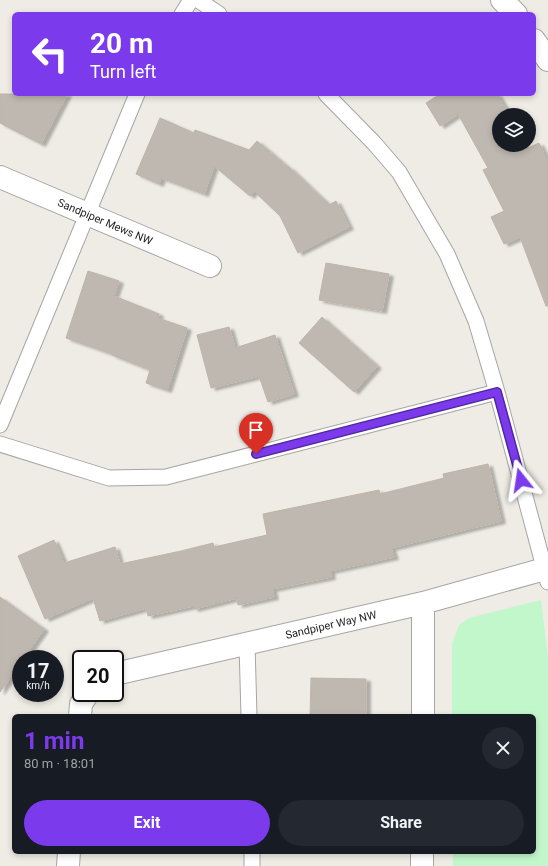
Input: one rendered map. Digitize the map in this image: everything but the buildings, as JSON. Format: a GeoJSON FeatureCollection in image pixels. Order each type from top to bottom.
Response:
{"type":"FeatureCollection","features":[{"type":"Feature","properties":{"kind":"street"},"geometry":{"type":"LineString","coordinates":[[502,0],[514,12]]}},
{"type":"Feature","properties":{"kind":"street"},"geometry":{"type":"LineString","coordinates":[[536,43],[548,60]]}},
{"type":"Feature","properties":{"kind":"street","name":"Sandpiper Mews NW"},"geometry":{"type":"LineString","coordinates":[[0,177],[210,266]]}},
{"type":"Feature","properties":{"kind":"street","name":"Sandpiper Way NW"},"geometry":{"type":"LineString","coordinates":[[124,672],[547,573]]}},
{"type":"Feature","properties":{"kind":"street"},"geometry":{"type":"LineString","coordinates":[[423,603],[423,714]]}},
{"type":"Feature","properties":{"kind":"street"},"geometry":{"type":"LineString","coordinates":[[80,714],[82,702]]}},
{"type":"Feature","properties":{"kind":"street"},"geometry":{"type":"LineString","coordinates":[[68,866],[69,854]]}},
{"type":"Feature","properties":{"kind":"street"},"geometry":{"type":"LineString","coordinates":[[422,854],[422,866]]}},
{"type":"Feature","properties":{"kind":"lane"},"geometry":{"type":"LineString","coordinates":[[183,12],[191,0]]}},
{"type":"Feature","properties":{"kind":"lane"},"geometry":{"type":"LineString","coordinates":[[198,0],[216,12]]}},
{"type":"Feature","properties":{"kind":"lane"},"geometry":{"type":"LineString","coordinates":[[0,425],[136,96]]}},
{"type":"Feature","properties":{"kind":"lane"},"geometry":{"type":"LineString","coordinates":[[328,96],[374,143],[399,172],[447,254],[476,321],[547,573]]}},
{"type":"Feature","properties":{"kind":"lane"},"geometry":{"type":"LineString","coordinates":[[0,444],[109,478],[166,477],[497,392]]}},
{"type":"Feature","properties":{"kind":"lane"},"geometry":{"type":"LineString","coordinates":[[247,644],[249,714]]}},
{"type":"Feature","properties":{"kind":"lane"},"geometry":{"type":"LineString","coordinates":[[252,854],[252,866]]}},
{"type":"Feature","properties":{"kind":"green space"},"geometry":{"type":"Polygon","coordinates":[[[541,600],[548,658],[548,866],[453,866],[453,854],[536,854],[536,714],[452,714],[452,644],[459,625],[469,618],[541,600]]]}},
{"type":"Feature","properties":{"kind":"route"},"geometry":{"type":"LineString","coordinates":[[256,454],[497,392],[521,480]]}}]}
